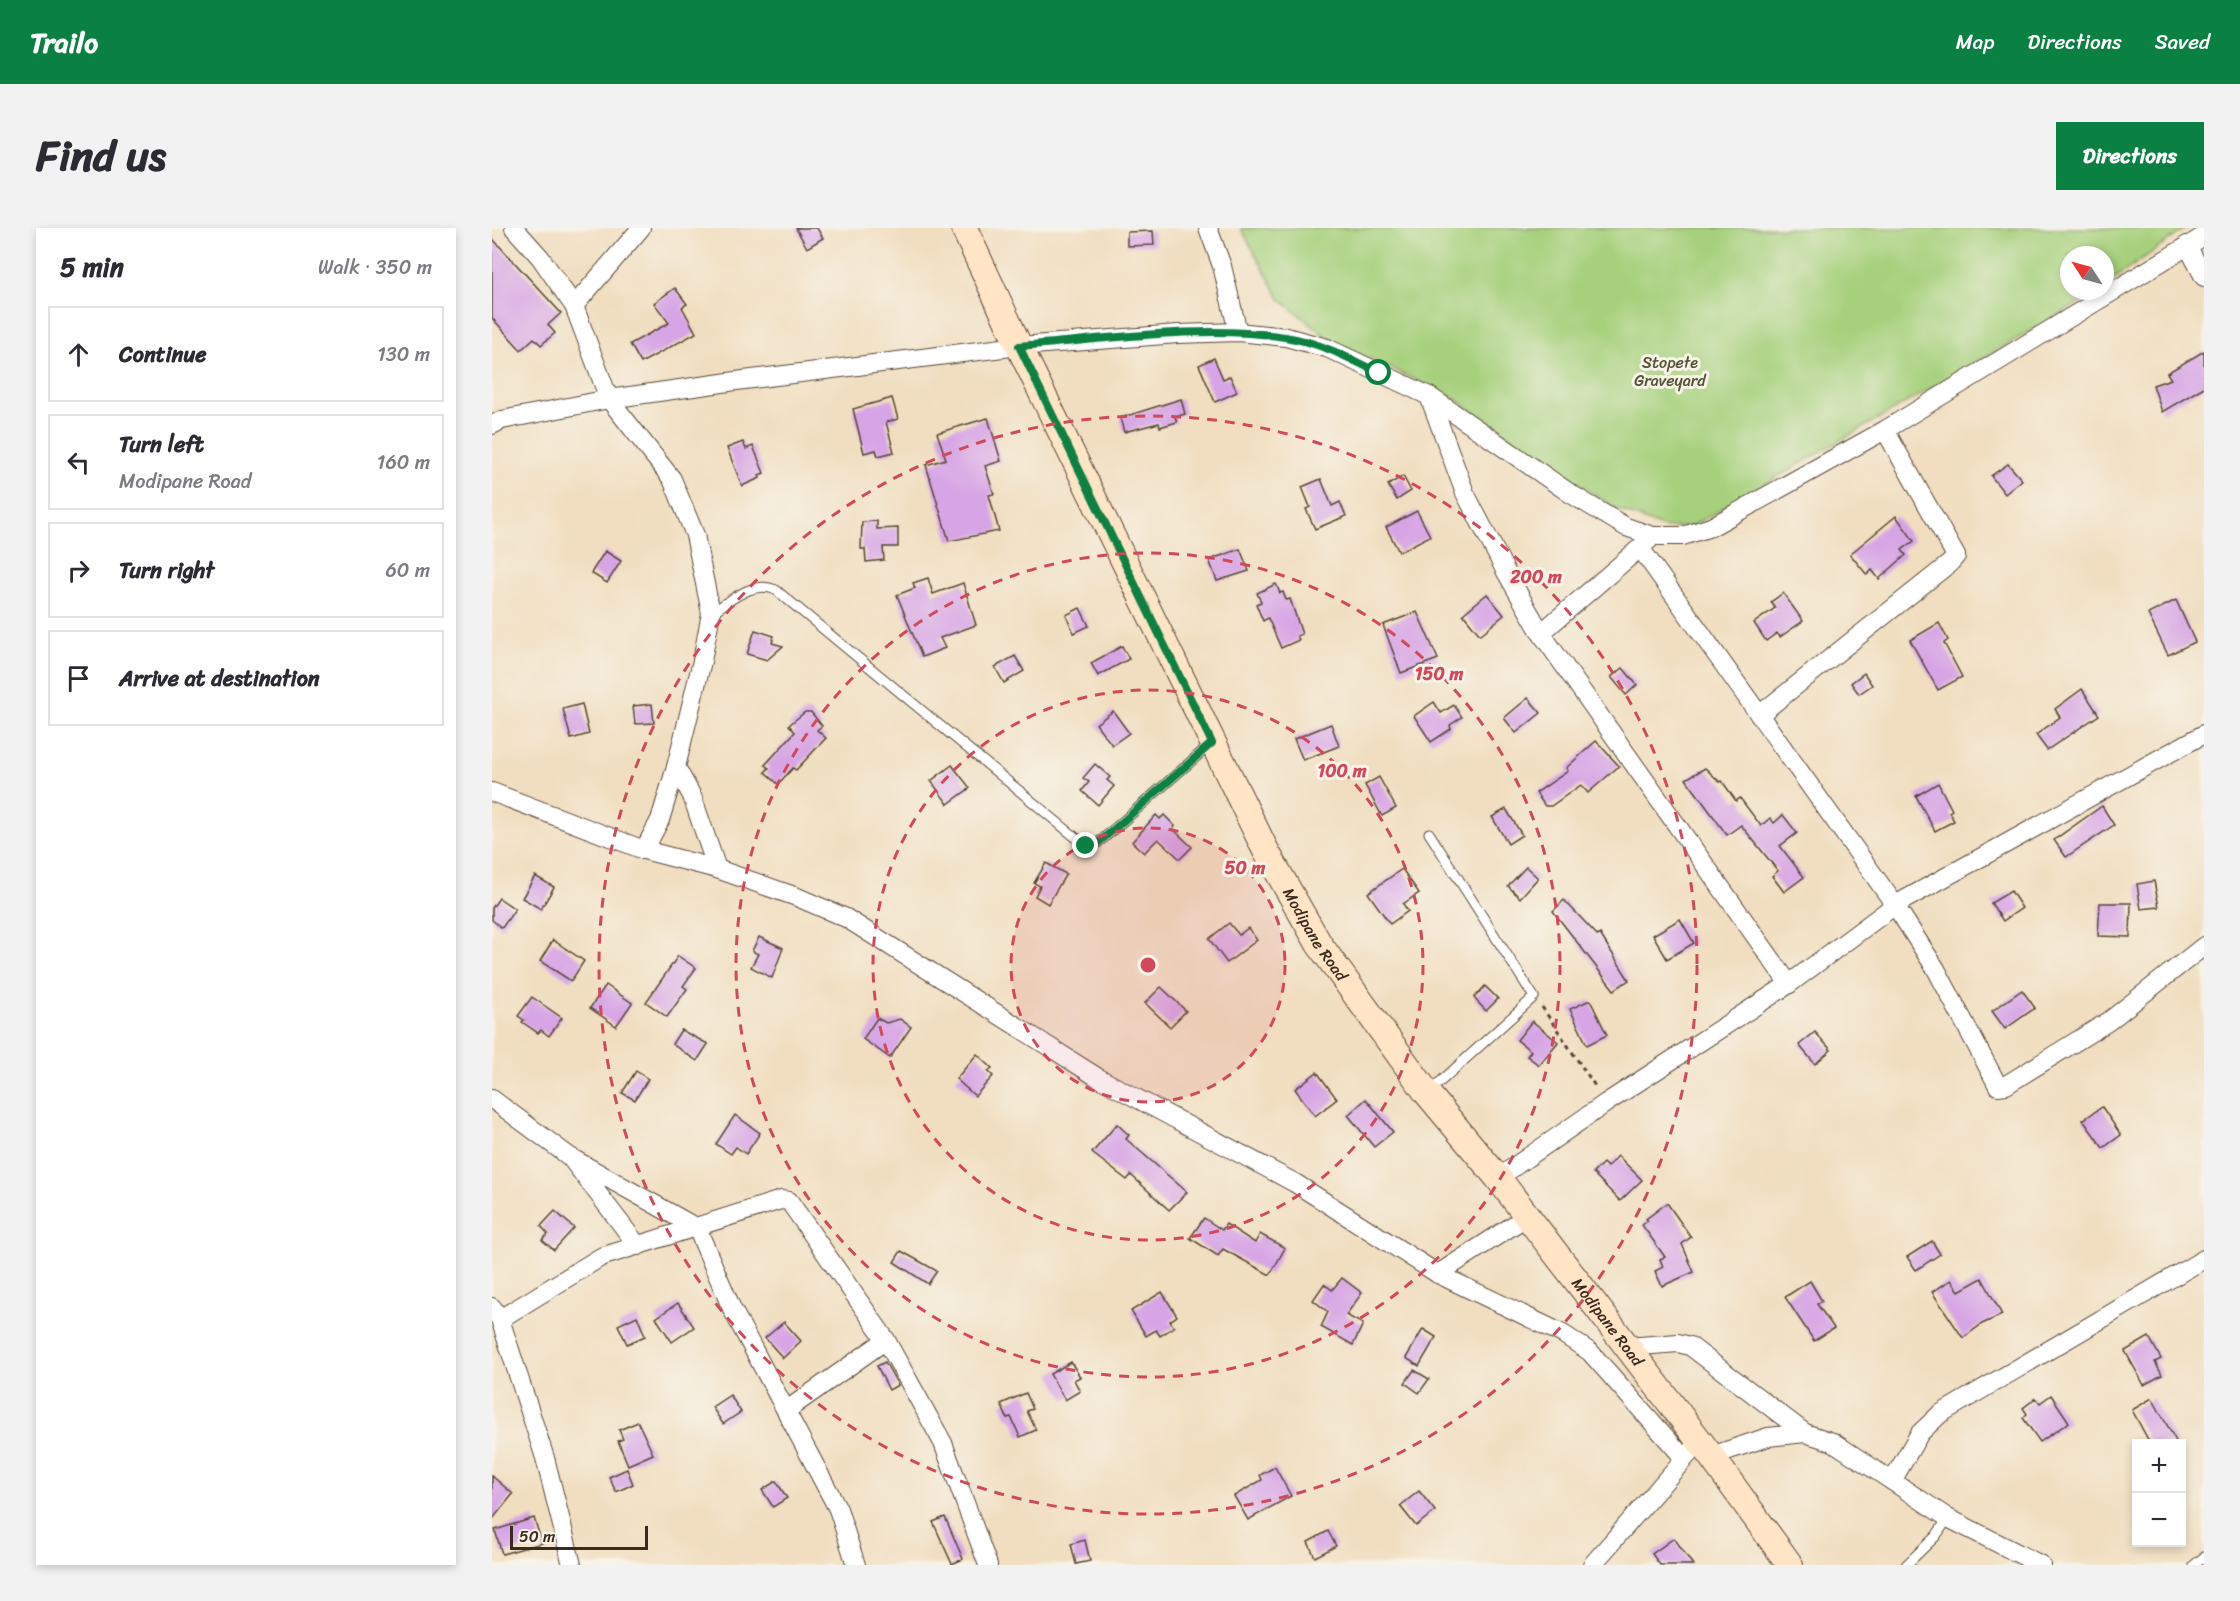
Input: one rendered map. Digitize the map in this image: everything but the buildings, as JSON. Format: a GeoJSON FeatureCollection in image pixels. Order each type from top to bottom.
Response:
{"type":"FeatureCollection","features":[{"type":"Feature","properties":{"kind":"main road","name":"Modipane Road"},"geometry":{"type":"LineString","coordinates":[[964,228],[1212,743],[1266,851],[1319,944],[1427,1093],[1498,1178],[1627,1347],[1698,1452],[1790,1565]]}},
{"type":"Feature","properties":{"kind":"street"},"geometry":{"type":"LineString","coordinates":[[514,228],[540,257],[574,306],[609,399],[672,479],[695,535],[711,613],[702,661],[676,766],[660,820],[644,850]]}},
{"type":"Feature","properties":{"kind":"street"},"geometry":{"type":"LineString","coordinates":[[574,306],[641,228]]}},
{"type":"Feature","properties":{"kind":"street"},"geometry":{"type":"LineString","coordinates":[[1208,228],[1222,266],[1238,332]]}},
{"type":"Feature","properties":{"kind":"street"},"geometry":{"type":"LineString","coordinates":[[1541,633],[1647,543],[1683,536],[1711,527],[1885,430],[2204,236]]}},
{"type":"Feature","properties":{"kind":"street"},"geometry":{"type":"LineString","coordinates":[[2187,245],[2204,277]]}},
{"type":"Feature","properties":{"kind":"street"},"geometry":{"type":"LineString","coordinates":[[495,418],[609,399],[1019,346],[1178,334],[1238,332],[1286,337],[1327,348],[1429,396],[1571,494],[1626,526],[1647,543],[1759,715],[1895,905],[1940,976],[1995,1084],[2002,1087],[2109,1021],[2204,946]]}},
{"type":"Feature","properties":{"kind":"street"},"geometry":{"type":"LineString","coordinates":[[1429,396],[1465,493],[1541,633],[1789,984]]}},
{"type":"Feature","properties":{"kind":"street"},"geometry":{"type":"LineString","coordinates":[[1759,715],[1956,556],[1885,430]]}},
{"type":"Feature","properties":{"kind":"street"},"geometry":{"type":"LineString","coordinates":[[1498,1178],[1606,1103],[1789,984],[1895,905],[2204,734]]}},
{"type":"Feature","properties":{"kind":"street"},"geometry":{"type":"LineString","coordinates":[[676,766],[692,796],[717,869]]}},
{"type":"Feature","properties":{"kind":"street"},"geometry":{"type":"LineString","coordinates":[[492,792],[644,850],[717,869],[797,897],[846,918],[1097,1077],[1295,1182],[1438,1274],[1563,1334],[1590,1352],[1698,1452]]}},
{"type":"Feature","properties":{"kind":"street"},"geometry":{"type":"LineString","coordinates":[[492,1099],[570,1157],[697,1228],[707,1256],[732,1309],[838,1509],[856,1565]]}},
{"type":"Feature","properties":{"kind":"street"},"geometry":{"type":"LineString","coordinates":[[570,1157],[638,1246]]}},
{"type":"Feature","properties":{"kind":"street"},"geometry":{"type":"LineString","coordinates":[[572,1565],[545,1458],[496,1313],[601,1257],[781,1200],[789,1201],[886,1340],[943,1443],[988,1565]]}},
{"type":"Feature","properties":{"kind":"street"},"geometry":{"type":"LineString","coordinates":[[1438,1274],[1526,1217]]}},
{"type":"Feature","properties":{"kind":"street"},"geometry":{"type":"LineString","coordinates":[[1892,1481],[1920,1433],[1940,1414],[2204,1259]]}},
{"type":"Feature","properties":{"kind":"street"},"geometry":{"type":"LineString","coordinates":[[787,1410],[886,1340]]}},
{"type":"Feature","properties":{"kind":"street"},"geometry":{"type":"LineString","coordinates":[[1627,1347],[1678,1343],[1690,1346],[1805,1434]]}},
{"type":"Feature","properties":{"kind":"street"},"geometry":{"type":"LineString","coordinates":[[1592,1565],[1698,1452],[1768,1437],[1805,1434],[1833,1442],[1948,1518],[2041,1565]]}},
{"type":"Feature","properties":{"kind":"lane"},"geometry":{"type":"LineString","coordinates":[[711,613],[753,588],[765,585],[776,590],[1086,846],[1095,845],[1104,838],[1212,743]]}},
{"type":"Feature","properties":{"kind":"lane"},"geometry":{"type":"LineString","coordinates":[[1427,1093],[1534,997],[1430,833]]}},
{"type":"Feature","properties":{"kind":"lane"},"geometry":{"type":"LineString","coordinates":[[1906,1565],[1936,1536],[1948,1518]]}},
{"type":"Feature","properties":{"kind":"lane"},"geometry":{"type":"LineString","coordinates":[[2194,1565],[2204,1557]]}},
{"type":"Feature","properties":{"kind":"path"},"geometry":{"type":"LineString","coordinates":[[1534,997],[1606,1103]]}},
{"type":"Feature","properties":{"kind":"green space","name":"Stopete Graveyard"},"geometry":{"type":"Polygon","coordinates":[[[1241,228],[2187,228],[2114,279],[2114,246],[2060,246],[2060,300],[2083,300],[1690,527],[1664,528],[1613,507],[1452,397],[1330,340],[1280,299],[1241,228]]]}},
{"type":"Feature","properties":{"kind":"route"},"geometry":{"type":"LineString","coordinates":[[1086,846],[1095,845],[1104,838],[1212,743],[1019,346],[1178,334],[1238,332],[1286,337],[1327,348],[1379,373]]}}]}
